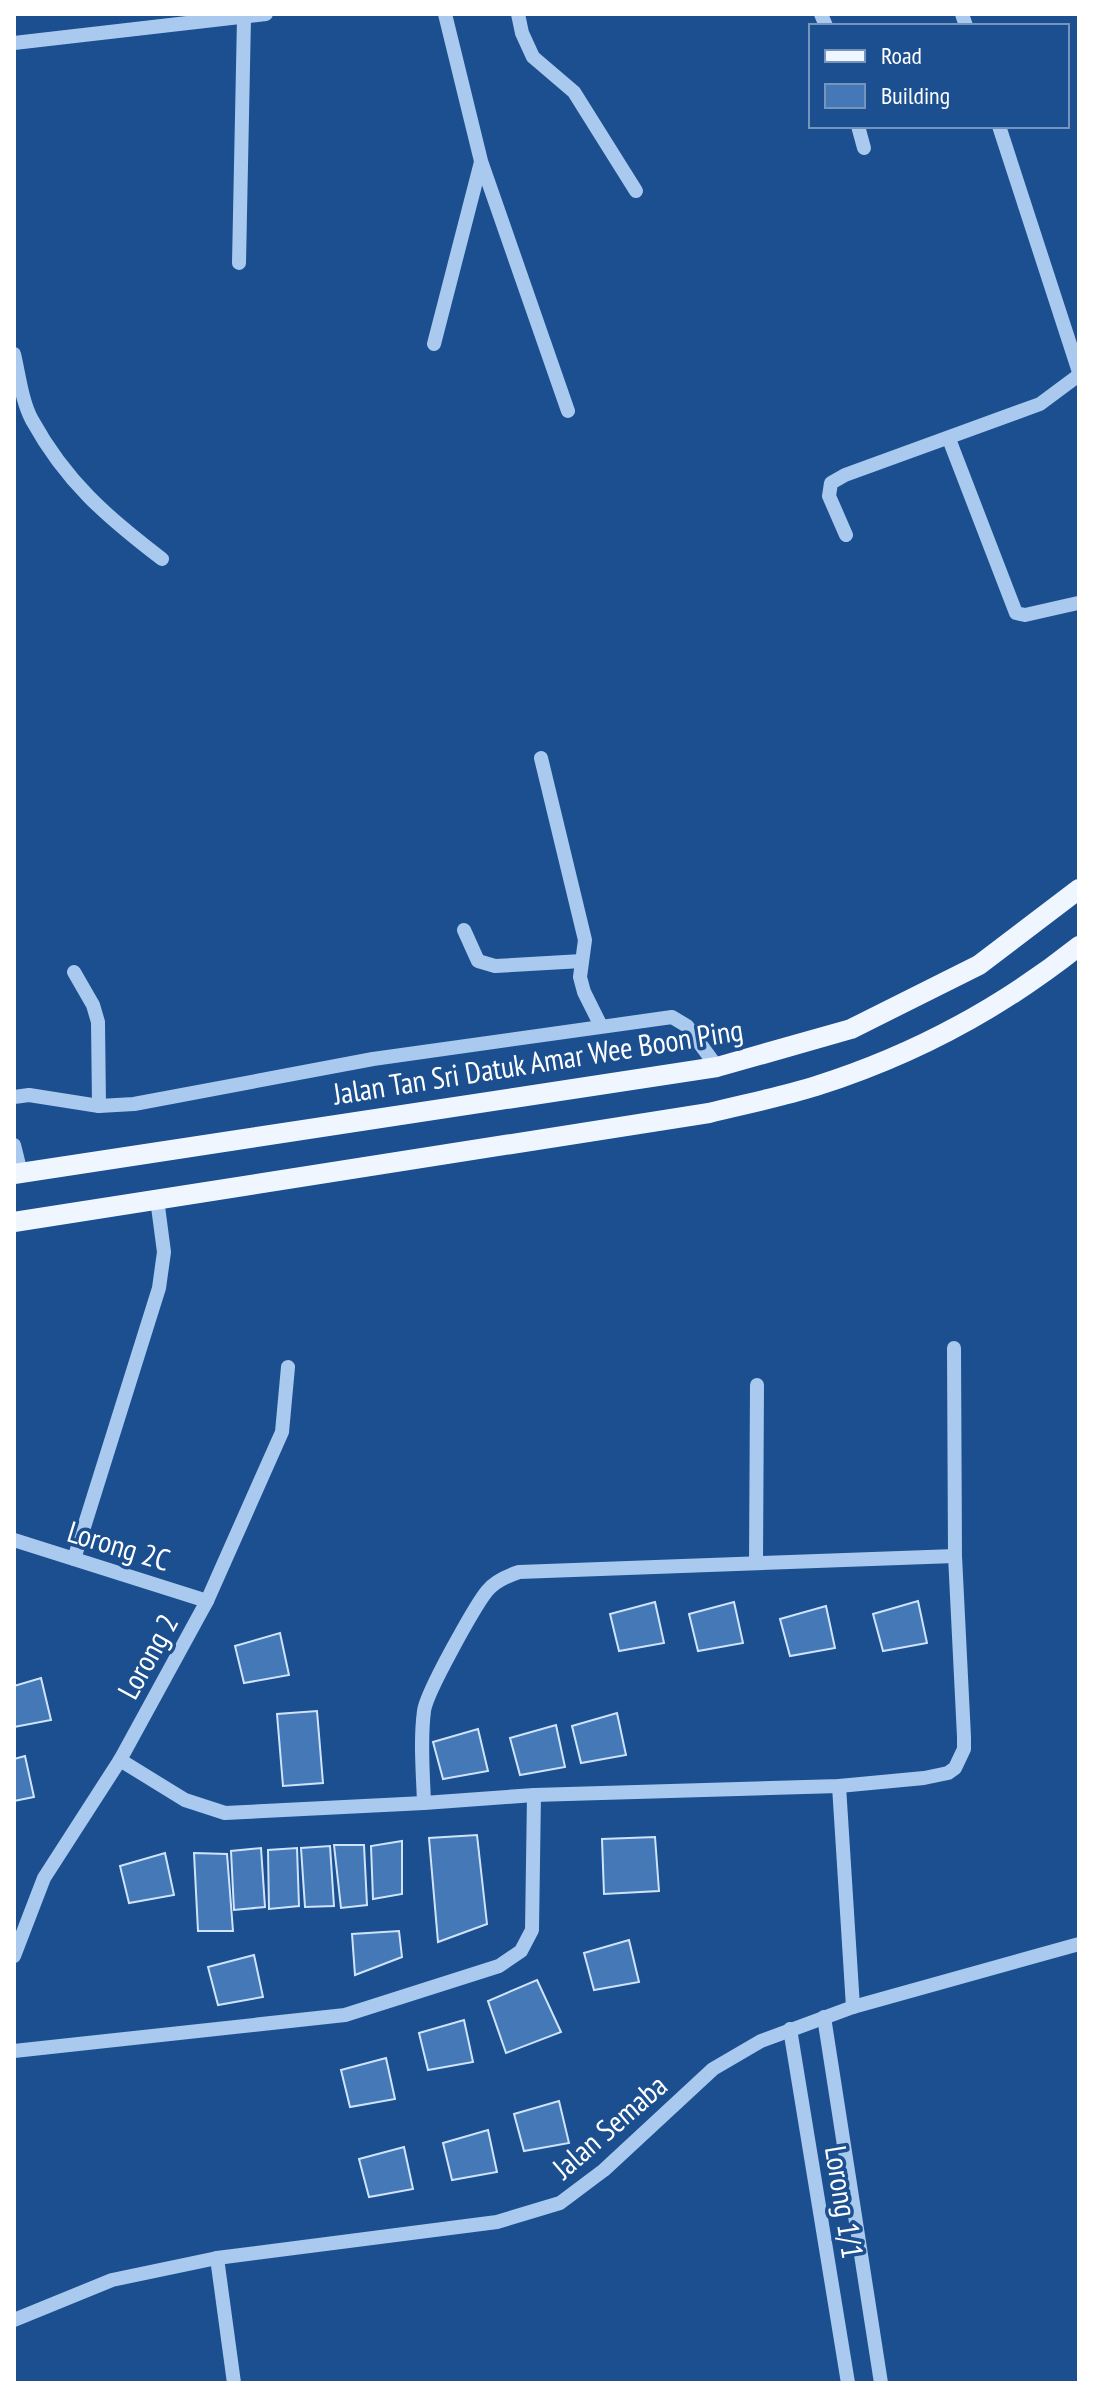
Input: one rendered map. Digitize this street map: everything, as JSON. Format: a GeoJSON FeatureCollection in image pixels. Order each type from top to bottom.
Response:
{"type":"FeatureCollection","features":[{"type":"Feature","properties":{"kind":"main road","name":"Jalan Tan Sri Datuk Amar Wee Boon Ping"},"geometry":{"type":"LineString","coordinates":[[18,1174],[717,1067],[851,1029],[979,965],[1079,889]]}},
{"type":"Feature","properties":{"kind":"main road"},"geometry":{"type":"LineString","coordinates":[[14,1222],[709,1113],[815,1086],[890,1059],[956,1027],[1014,994],[1079,946]]}},
{"type":"Feature","properties":{"kind":"street"},"geometry":{"type":"LineString","coordinates":[[14,43],[266,14]]}},
{"type":"Feature","properties":{"kind":"street"},"geometry":{"type":"LineString","coordinates":[[445,14],[481,161],[568,411]]}},
{"type":"Feature","properties":{"kind":"street"},"geometry":{"type":"LineString","coordinates":[[518,14],[522,33],[533,57],[574,92],[636,191]]}},
{"type":"Feature","properties":{"kind":"street"},"geometry":{"type":"LineString","coordinates":[[239,263],[244,18]]}},
{"type":"Feature","properties":{"kind":"street"},"geometry":{"type":"LineString","coordinates":[[859,128],[864,148]]}},
{"type":"Feature","properties":{"kind":"street"},"geometry":{"type":"LineString","coordinates":[[846,535],[829,496],[831,483],[845,475],[1040,404],[1079,373],[1000,128]]}},
{"type":"Feature","properties":{"kind":"street"},"geometry":{"type":"LineString","coordinates":[[434,344],[481,161]]}},
{"type":"Feature","properties":{"kind":"street"},"geometry":{"type":"LineString","coordinates":[[14,354],[30,418],[81,491],[110,520],[162,559]]}},
{"type":"Feature","properties":{"kind":"street"},"geometry":{"type":"LineString","coordinates":[[949,439],[1016,613],[1025,615],[1078,603]]}},
{"type":"Feature","properties":{"kind":"street"},"geometry":{"type":"LineString","coordinates":[[541,758],[585,940],[580,977],[601,1026]]}},
{"type":"Feature","properties":{"kind":"street"},"geometry":{"type":"LineString","coordinates":[[464,930],[478,961],[495,966],[582,961]]}},
{"type":"Feature","properties":{"kind":"street"},"geometry":{"type":"LineString","coordinates":[[74,972],[93,1005],[98,1022],[99,1106]]}},
{"type":"Feature","properties":{"kind":"street"},"geometry":{"type":"LineString","coordinates":[[14,1097],[29,1095],[99,1106],[134,1104],[373,1059],[672,1017],[687,1026],[717,1067]]}},
{"type":"Feature","properties":{"kind":"street"},"geometry":{"type":"LineString","coordinates":[[14,1145],[18,1174]]}},
{"type":"Feature","properties":{"kind":"street"},"geometry":{"type":"LineString","coordinates":[[74,1559],[159,1288],[164,1252],[157,1199]]}},
{"type":"Feature","properties":{"kind":"street"},"geometry":{"type":"LineString","coordinates":[[120,1760],[185,1800],[225,1813],[534,1795],[839,1786],[948,1773],[960,1761],[964,1737],[955,1556],[954,1348]]}},
{"type":"Feature","properties":{"kind":"street","name":"Lorong 2"},"geometry":{"type":"LineString","coordinates":[[14,1956],[44,1878],[120,1760],[207,1601],[282,1432],[288,1367]]}},
{"type":"Feature","properties":{"kind":"street"},"geometry":{"type":"LineString","coordinates":[[756,1563],[757,1385]]}},
{"type":"Feature","properties":{"kind":"street","name":"Lorong 2C"},"geometry":{"type":"LineString","coordinates":[[14,1540],[207,1601]]}},
{"type":"Feature","properties":{"kind":"street"},"geometry":{"type":"LineString","coordinates":[[424,1803],[424,1707],[436,1679],[487,1590],[503,1578],[519,1572],[955,1556]]}},
{"type":"Feature","properties":{"kind":"street"},"geometry":{"type":"LineString","coordinates":[[839,1786],[853,2007]]}},
{"type":"Feature","properties":{"kind":"street"},"geometry":{"type":"LineString","coordinates":[[14,2051],[345,2015],[499,1966],[521,1951],[532,1930],[534,1795]]}},
{"type":"Feature","properties":{"kind":"street","name":"Jalan Semaba"},"geometry":{"type":"LineString","coordinates":[[14,2320],[112,2280],[217,2258],[497,2222],[560,2203],[604,2170],[713,2069],[761,2041],[853,2007],[1079,1944]]}},
{"type":"Feature","properties":{"kind":"street"},"geometry":{"type":"LineString","coordinates":[[824,2017],[881,2383]]}},
{"type":"Feature","properties":{"kind":"street","name":"Lorong 1/1"},"geometry":{"type":"LineString","coordinates":[[790,2029],[848,2383]]}},
{"type":"Feature","properties":{"kind":"street"},"geometry":{"type":"LineString","coordinates":[[217,2258],[234,2383]]}},
{"type":"Feature","properties":{"kind":"building"},"geometry":{"type":"Polygon","coordinates":[[[918,1601],[927,1643],[883,1651],[873,1614],[918,1601]]]}},
{"type":"Feature","properties":{"kind":"building"},"geometry":{"type":"Polygon","coordinates":[[[655,1602],[664,1643],[619,1651],[610,1614],[655,1602]]]}},
{"type":"Feature","properties":{"kind":"building"},"geometry":{"type":"Polygon","coordinates":[[[734,1602],[743,1643],[698,1651],[689,1614],[734,1602]]]}},
{"type":"Feature","properties":{"kind":"building"},"geometry":{"type":"Polygon","coordinates":[[[826,1606],[835,1648],[790,1656],[780,1619],[826,1606]]]}},
{"type":"Feature","properties":{"kind":"building"},"geometry":{"type":"Polygon","coordinates":[[[280,1633],[289,1675],[244,1683],[235,1646],[280,1633]]]}},
{"type":"Feature","properties":{"kind":"building"},"geometry":{"type":"Polygon","coordinates":[[[41,1678],[51,1720],[14,1727],[14,1686],[41,1678]]]}},
{"type":"Feature","properties":{"kind":"building"},"geometry":{"type":"Polygon","coordinates":[[[317,1711],[323,1783],[283,1786],[277,1714],[317,1711]]]}},
{"type":"Feature","properties":{"kind":"building"},"geometry":{"type":"Polygon","coordinates":[[[617,1713],[626,1755],[581,1763],[572,1726],[617,1713]]]}},
{"type":"Feature","properties":{"kind":"building"},"geometry":{"type":"Polygon","coordinates":[[[556,1725],[565,1767],[520,1775],[510,1738],[556,1725]]]}},
{"type":"Feature","properties":{"kind":"building"},"geometry":{"type":"Polygon","coordinates":[[[478,1729],[488,1771],[443,1779],[433,1742],[478,1729]]]}},
{"type":"Feature","properties":{"kind":"building"},"geometry":{"type":"Polygon","coordinates":[[[25,1756],[34,1797],[14,1801],[14,1759],[25,1756]]]}},
{"type":"Feature","properties":{"kind":"building"},"geometry":{"type":"Polygon","coordinates":[[[477,1835],[487,1924],[438,1942],[429,1838],[477,1835]]]}},
{"type":"Feature","properties":{"kind":"building"},"geometry":{"type":"Polygon","coordinates":[[[655,1837],[659,1891],[604,1894],[602,1839],[655,1837]]]}},
{"type":"Feature","properties":{"kind":"building"},"geometry":{"type":"Polygon","coordinates":[[[402,1841],[402,1894],[373,1899],[371,1846],[402,1841]]]}},
{"type":"Feature","properties":{"kind":"building"},"geometry":{"type":"Polygon","coordinates":[[[334,1845],[364,1845],[367,1905],[341,1908],[334,1845]]]}},
{"type":"Feature","properties":{"kind":"building"},"geometry":{"type":"Polygon","coordinates":[[[330,1846],[334,1906],[305,1907],[301,1848],[330,1846]]]}},
{"type":"Feature","properties":{"kind":"building"},"geometry":{"type":"Polygon","coordinates":[[[261,1848],[265,1907],[234,1910],[231,1851],[261,1848]]]}},
{"type":"Feature","properties":{"kind":"building"},"geometry":{"type":"Polygon","coordinates":[[[297,1848],[299,1906],[269,1909],[268,1850],[297,1848]]]}},
{"type":"Feature","properties":{"kind":"building"},"geometry":{"type":"Polygon","coordinates":[[[165,1853],[174,1895],[129,1903],[120,1866],[165,1853]]]}},
{"type":"Feature","properties":{"kind":"building"},"geometry":{"type":"Polygon","coordinates":[[[194,1853],[227,1854],[233,1931],[198,1931],[194,1853]]]}},
{"type":"Feature","properties":{"kind":"building"},"geometry":{"type":"Polygon","coordinates":[[[399,1931],[402,1957],[355,1975],[352,1934],[399,1931]]]}},
{"type":"Feature","properties":{"kind":"building"},"geometry":{"type":"Polygon","coordinates":[[[629,1940],[639,1982],[594,1990],[584,1953],[629,1940]]]}},
{"type":"Feature","properties":{"kind":"building"},"geometry":{"type":"Polygon","coordinates":[[[254,1955],[263,1997],[218,2005],[208,1967],[254,1955]]]}},
{"type":"Feature","properties":{"kind":"building"},"geometry":{"type":"Polygon","coordinates":[[[537,1980],[561,2032],[506,2053],[488,2001],[537,1980]]]}},
{"type":"Feature","properties":{"kind":"building"},"geometry":{"type":"Polygon","coordinates":[[[464,2020],[473,2062],[428,2070],[419,2033],[464,2020]]]}},
{"type":"Feature","properties":{"kind":"building"},"geometry":{"type":"Polygon","coordinates":[[[386,2058],[395,2099],[350,2107],[341,2070],[386,2058]]]}},
{"type":"Feature","properties":{"kind":"building"},"geometry":{"type":"Polygon","coordinates":[[[559,2101],[569,2143],[524,2151],[514,2114],[559,2101]]]}},
{"type":"Feature","properties":{"kind":"building"},"geometry":{"type":"Polygon","coordinates":[[[488,2130],[497,2172],[452,2180],[443,2143],[488,2130]]]}},
{"type":"Feature","properties":{"kind":"building"},"geometry":{"type":"Polygon","coordinates":[[[404,2147],[413,2189],[369,2197],[359,2159],[404,2147]]]}}]}
